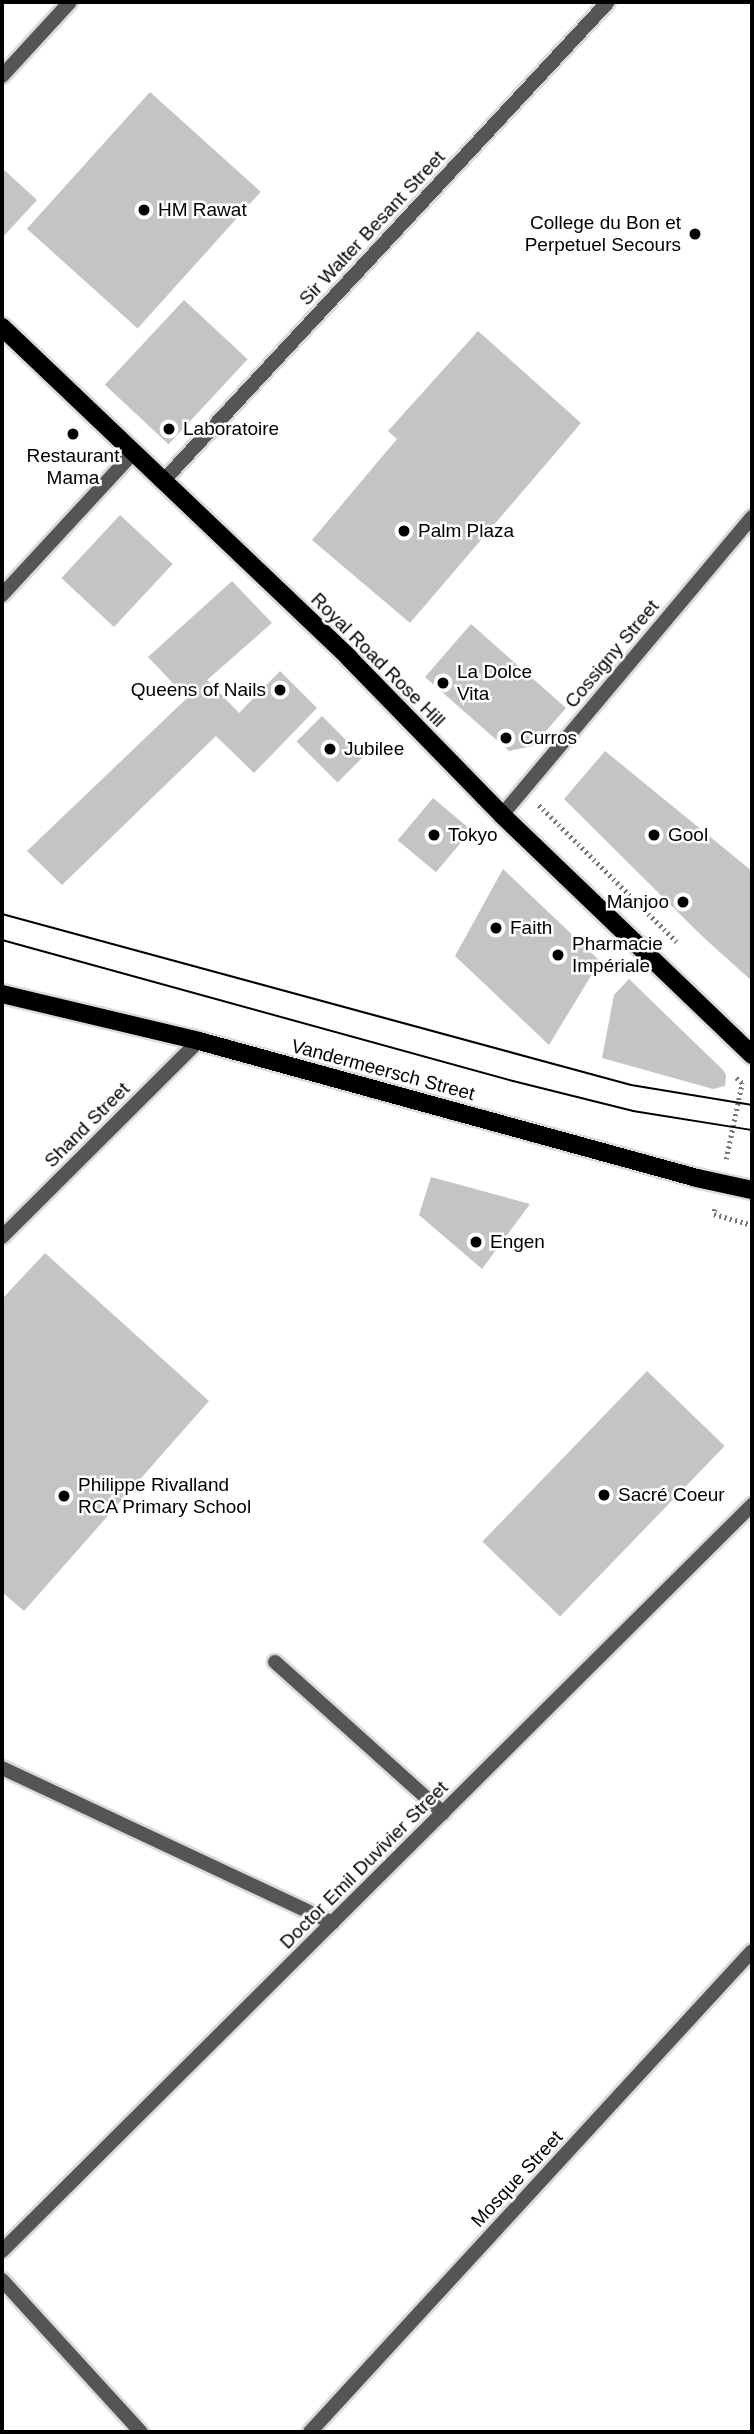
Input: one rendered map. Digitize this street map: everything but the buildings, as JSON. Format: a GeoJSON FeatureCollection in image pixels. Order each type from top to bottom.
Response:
{"type":"FeatureCollection","features":[{"type":"Feature","properties":{"kind":"main road","name":"Royal Road Rose Hill"},"geometry":{"type":"LineString","coordinates":[[2,327],[349,658],[502,815],[752,1055]]}},
{"type":"Feature","properties":{"kind":"main road","name":"Vandermeersch Street"},"geometry":{"type":"LineString","coordinates":[[2,994],[198,1041],[721,1184],[752,1190]]}},
{"type":"Feature","properties":{"kind":"street"},"geometry":{"type":"LineString","coordinates":[[2,76],[69,2]]}},
{"type":"Feature","properties":{"kind":"street","name":"Sir Walter Besant Street"},"geometry":{"type":"LineString","coordinates":[[164,480],[608,2]]}},
{"type":"Feature","properties":{"kind":"street"},"geometry":{"type":"LineString","coordinates":[[2,595],[134,452]]}},
{"type":"Feature","properties":{"kind":"street","name":"Cossigny Street"},"geometry":{"type":"LineString","coordinates":[[502,815],[752,517]]}},
{"type":"Feature","properties":{"kind":"street","name":"Shand Street"},"geometry":{"type":"LineString","coordinates":[[2,1237],[198,1041]]}},
{"type":"Feature","properties":{"kind":"street","name":"Doctor Emil Duvivier Street"},"geometry":{"type":"LineString","coordinates":[[2,2251],[752,1505]]}},
{"type":"Feature","properties":{"kind":"street"},"geometry":{"type":"LineString","coordinates":[[275,1662],[443,1813]]}},
{"type":"Feature","properties":{"kind":"street"},"geometry":{"type":"LineString","coordinates":[[2,1768],[333,1923]]}},
{"type":"Feature","properties":{"kind":"street","name":"Mosque Street"},"geometry":{"type":"LineString","coordinates":[[310,2432],[752,1951]]}},
{"type":"Feature","properties":{"kind":"street"},"geometry":{"type":"LineString","coordinates":[[2,2280],[141,2432]]}},
{"type":"Feature","properties":{"kind":"path"},"geometry":{"type":"LineString","coordinates":[[524,789],[686,951]]}},
{"type":"Feature","properties":{"kind":"path"},"geometry":{"type":"LineString","coordinates":[[734,1075],[742,1083],[714,1214],[752,1225]]}},
{"type":"Feature","properties":{"kind":"tram line"},"geometry":{"type":"LineString","coordinates":[[2,914],[631,1085],[752,1105]]}},
{"type":"Feature","properties":{"kind":"tram line"},"geometry":{"type":"LineString","coordinates":[[2,940],[513,1081],[633,1111],[752,1130]]}},
{"type":"Feature","properties":{"kind":"place","name":"HM Rawat"},"geometry":{"type":"Point","coordinates":[144,210]}},
{"type":"Feature","properties":{"kind":"place","name":"College du Bon et Perpetuel Secours"},"geometry":{"type":"Point","coordinates":[695,234]}},
{"type":"Feature","properties":{"kind":"place","name":"Laboratoire"},"geometry":{"type":"Point","coordinates":[169,429]}},
{"type":"Feature","properties":{"kind":"place","name":"Restaurant Mama"},"geometry":{"type":"Point","coordinates":[73,434]}},
{"type":"Feature","properties":{"kind":"place","name":"Palm Plaza"},"geometry":{"type":"Point","coordinates":[404,531]}},
{"type":"Feature","properties":{"kind":"place","name":"La Dolce Vita"},"geometry":{"type":"Point","coordinates":[443,683]}},
{"type":"Feature","properties":{"kind":"place","name":"Queens of Nails"},"geometry":{"type":"Point","coordinates":[280,690]}},
{"type":"Feature","properties":{"kind":"place","name":"Curros"},"geometry":{"type":"Point","coordinates":[506,738]}},
{"type":"Feature","properties":{"kind":"place","name":"Jubilee"},"geometry":{"type":"Point","coordinates":[330,749]}},
{"type":"Feature","properties":{"kind":"place","name":"Tokyo"},"geometry":{"type":"Point","coordinates":[434,835]}},
{"type":"Feature","properties":{"kind":"place","name":"Gool"},"geometry":{"type":"Point","coordinates":[654,835]}},
{"type":"Feature","properties":{"kind":"place","name":"Manjoo"},"geometry":{"type":"Point","coordinates":[683,902]}},
{"type":"Feature","properties":{"kind":"place","name":"Faith"},"geometry":{"type":"Point","coordinates":[496,928]}},
{"type":"Feature","properties":{"kind":"place","name":"Pharmacie Impériale"},"geometry":{"type":"Point","coordinates":[558,955]}},
{"type":"Feature","properties":{"kind":"place","name":"Engen"},"geometry":{"type":"Point","coordinates":[476,1242]}},
{"type":"Feature","properties":{"kind":"place","name":"Sacré Coeur"},"geometry":{"type":"Point","coordinates":[604,1495]}},
{"type":"Feature","properties":{"kind":"place","name":"Philippe Rivalland RCA Primary School"},"geometry":{"type":"Point","coordinates":[64,1496]}}]}
